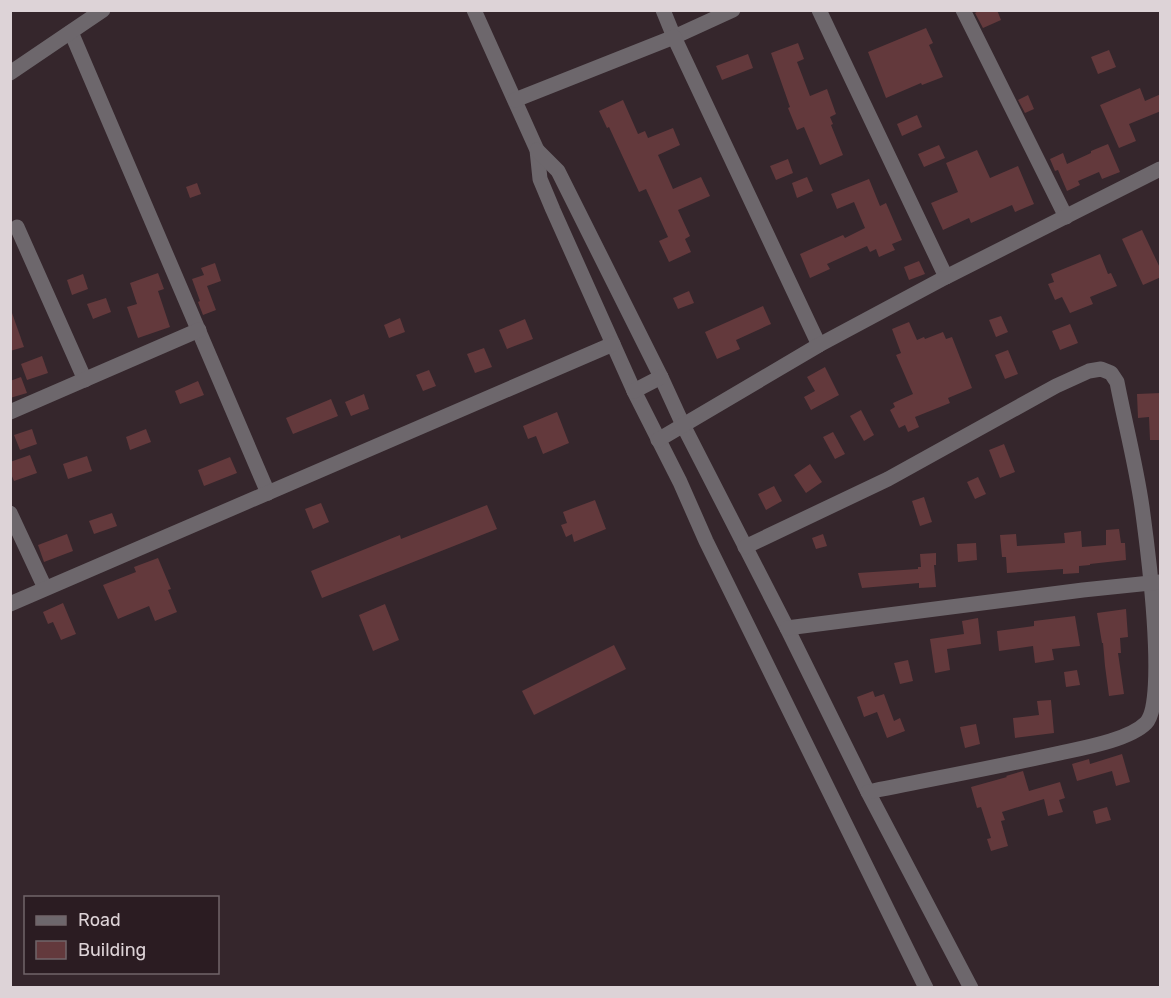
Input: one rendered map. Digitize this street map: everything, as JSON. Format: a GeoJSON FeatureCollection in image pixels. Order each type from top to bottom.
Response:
{"type":"FeatureCollection","features":[{"type":"Feature","properties":{"kind":"street"},"geometry":{"type":"LineString","coordinates":[[10,73],[103,10]]}},
{"type":"Feature","properties":{"kind":"street"},"geometry":{"type":"LineString","coordinates":[[474,10],[537,150],[540,179],[634,391],[926,987]]}},
{"type":"Feature","properties":{"kind":"street"},"geometry":{"type":"LineString","coordinates":[[663,10],[819,345]]}},
{"type":"Feature","properties":{"kind":"street"},"geometry":{"type":"LineString","coordinates":[[515,100],[733,10]]}},
{"type":"Feature","properties":{"kind":"street"},"geometry":{"type":"LineString","coordinates":[[819,10],[946,277]]}},
{"type":"Feature","properties":{"kind":"street"},"geometry":{"type":"LineString","coordinates":[[963,10],[1066,217]]}},
{"type":"Feature","properties":{"kind":"street"},"geometry":{"type":"LineString","coordinates":[[71,32],[268,493]]}},
{"type":"Feature","properties":{"kind":"street"},"geometry":{"type":"LineString","coordinates":[[537,150],[558,171],[868,792],[971,987]]}},
{"type":"Feature","properties":{"kind":"street"},"geometry":{"type":"LineString","coordinates":[[658,440],[819,345],[946,277],[1161,169]]}},
{"type":"Feature","properties":{"kind":"street"},"geometry":{"type":"LineString","coordinates":[[17,227],[85,380]]}},
{"type":"Feature","properties":{"kind":"street"},"geometry":{"type":"LineString","coordinates":[[10,412],[199,330]]}},
{"type":"Feature","properties":{"kind":"street"},"geometry":{"type":"LineString","coordinates":[[10,604],[613,344]]}},
{"type":"Feature","properties":{"kind":"street"},"geometry":{"type":"LineString","coordinates":[[745,547],[888,479],[1056,386],[1089,371],[1101,369],[1111,373],[1117,382],[1156,583],[1156,678],[1153,706],[1147,723],[1130,733],[1103,743],[1016,763],[868,792]]}},
{"type":"Feature","properties":{"kind":"street"},"geometry":{"type":"LineString","coordinates":[[634,391],[661,377]]}},
{"type":"Feature","properties":{"kind":"street"},"geometry":{"type":"LineString","coordinates":[[10,513],[45,588]]}},
{"type":"Feature","properties":{"kind":"street"},"geometry":{"type":"LineString","coordinates":[[788,628],[1083,590],[1156,583]]}},
{"type":"Feature","properties":{"kind":"building"},"geometry":{"type":"Polygon","coordinates":[[[980,10],[997,10],[1001,20],[983,28],[975,13],[980,10]]]}},
{"type":"Feature","properties":{"kind":"building"},"geometry":{"type":"Polygon","coordinates":[[[926,28],[933,43],[929,45],[943,77],[922,85],[921,83],[886,98],[868,52],[926,28]]]}},
{"type":"Feature","properties":{"kind":"building"},"geometry":{"type":"Polygon","coordinates":[[[798,43],[804,59],[797,62],[810,96],[827,89],[836,114],[830,117],[833,124],[831,125],[843,155],[820,165],[804,127],[797,130],[771,53],[798,43]]]}},
{"type":"Feature","properties":{"kind":"building"},"geometry":{"type":"Polygon","coordinates":[[[1109,50],[1116,67],[1098,74],[1091,57],[1109,50]]]}},
{"type":"Feature","properties":{"kind":"building"},"geometry":{"type":"Polygon","coordinates":[[[748,54],[753,68],[722,80],[716,66],[748,54]]]}},
{"type":"Feature","properties":{"kind":"building"},"geometry":{"type":"Polygon","coordinates":[[[1140,88],[1145,101],[1161,94],[1161,111],[1129,124],[1136,141],[1119,148],[1100,105],[1140,88]]]}},
{"type":"Feature","properties":{"kind":"building"},"geometry":{"type":"Polygon","coordinates":[[[1028,95],[1034,109],[1025,113],[1018,100],[1028,95]]]}},
{"type":"Feature","properties":{"kind":"building"},"geometry":{"type":"Polygon","coordinates":[[[623,100],[638,134],[645,131],[648,138],[673,128],[680,145],[658,155],[673,189],[701,177],[710,196],[678,210],[690,236],[685,239],[691,252],[669,262],[659,241],[668,237],[646,189],[639,192],[609,127],[607,128],[599,111],[623,100]]]}},
{"type":"Feature","properties":{"kind":"building"},"geometry":{"type":"Polygon","coordinates":[[[917,115],[922,127],[902,136],[897,124],[917,115]]]}},
{"type":"Feature","properties":{"kind":"building"},"geometry":{"type":"Polygon","coordinates":[[[1108,144],[1120,172],[1102,179],[1099,172],[1078,181],[1080,185],[1067,191],[1058,170],[1055,171],[1050,159],[1063,153],[1067,164],[1108,144]]]}},
{"type":"Feature","properties":{"kind":"building"},"geometry":{"type":"Polygon","coordinates":[[[939,145],[945,158],[924,167],[918,154],[939,145]]]}},
{"type":"Feature","properties":{"kind":"building"},"geometry":{"type":"Polygon","coordinates":[[[977,150],[990,178],[1018,166],[1034,204],[1015,212],[1012,205],[971,223],[969,218],[943,230],[931,203],[958,192],[946,163],[977,150]]]}},
{"type":"Feature","properties":{"kind":"building"},"geometry":{"type":"Polygon","coordinates":[[[788,159],[793,173],[776,180],[770,166],[788,159]]]}},
{"type":"Feature","properties":{"kind":"building"},"geometry":{"type":"Polygon","coordinates":[[[807,177],[813,191],[797,198],[792,183],[807,177]]]}},
{"type":"Feature","properties":{"kind":"building"},"geometry":{"type":"Polygon","coordinates":[[[869,179],[880,206],[886,203],[902,240],[892,244],[895,250],[879,257],[876,249],[870,252],[867,246],[827,264],[830,269],[810,278],[800,254],[843,235],[845,238],[865,228],[854,202],[837,209],[831,194],[869,179]]]}},
{"type":"Feature","properties":{"kind":"building"},"geometry":{"type":"Polygon","coordinates":[[[197,183],[201,194],[190,198],[186,187],[197,183]]]}},
{"type":"Feature","properties":{"kind":"building"},"geometry":{"type":"Polygon","coordinates":[[[1142,230],[1161,270],[1161,277],[1143,285],[1122,239],[1142,230]]]}},
{"type":"Feature","properties":{"kind":"building"},"geometry":{"type":"Polygon","coordinates":[[[1100,254],[1108,274],[1111,273],[1117,286],[1090,297],[1093,304],[1070,313],[1062,297],[1055,300],[1048,284],[1054,282],[1051,274],[1100,254]]]}},
{"type":"Feature","properties":{"kind":"building"},"geometry":{"type":"Polygon","coordinates":[[[919,261],[925,274],[909,280],[904,267],[919,261]]]}},
{"type":"Feature","properties":{"kind":"building"},"geometry":{"type":"Polygon","coordinates":[[[215,263],[221,281],[207,286],[216,310],[203,315],[192,279],[204,275],[201,268],[215,263]]]}},
{"type":"Feature","properties":{"kind":"building"},"geometry":{"type":"Polygon","coordinates":[[[158,273],[164,289],[158,291],[170,327],[138,338],[127,307],[137,304],[130,283],[158,273]]]}},
{"type":"Feature","properties":{"kind":"building"},"geometry":{"type":"Polygon","coordinates":[[[83,274],[88,289],[72,295],[67,280],[83,274]]]}},
{"type":"Feature","properties":{"kind":"building"},"geometry":{"type":"Polygon","coordinates":[[[689,291],[694,303],[678,309],[673,298],[689,291]]]}},
{"type":"Feature","properties":{"kind":"building"},"geometry":{"type":"Polygon","coordinates":[[[106,298],[111,312],[93,319],[87,304],[106,298]]]}},
{"type":"Feature","properties":{"kind":"building"},"geometry":{"type":"Polygon","coordinates":[[[763,306],[771,324],[736,340],[740,349],[717,359],[705,332],[763,306]]]}},
{"type":"Feature","properties":{"kind":"building"},"geometry":{"type":"Polygon","coordinates":[[[12,313],[24,347],[10,351],[10,314],[12,313]]]}},
{"type":"Feature","properties":{"kind":"building"},"geometry":{"type":"Polygon","coordinates":[[[1001,316],[1008,332],[996,337],[989,320],[1001,316]]]}},
{"type":"Feature","properties":{"kind":"building"},"geometry":{"type":"Polygon","coordinates":[[[400,318],[405,332],[389,338],[384,325],[400,318]]]}},
{"type":"Feature","properties":{"kind":"building"},"geometry":{"type":"Polygon","coordinates":[[[525,319],[533,339],[507,349],[499,330],[525,319]]]}},
{"type":"Feature","properties":{"kind":"building"},"geometry":{"type":"Polygon","coordinates":[[[909,322],[917,340],[943,332],[946,339],[952,337],[972,388],[948,398],[950,403],[915,417],[919,427],[908,432],[905,425],[899,428],[890,410],[895,407],[893,403],[913,394],[896,355],[901,353],[892,329],[909,322]]]}},
{"type":"Feature","properties":{"kind":"building"},"geometry":{"type":"Polygon","coordinates":[[[1070,324],[1078,343],[1060,350],[1052,331],[1070,324]]]}},
{"type":"Feature","properties":{"kind":"building"},"geometry":{"type":"Polygon","coordinates":[[[484,348],[492,367],[475,373],[467,354],[484,348]]]}},
{"type":"Feature","properties":{"kind":"building"},"geometry":{"type":"Polygon","coordinates":[[[1008,350],[1018,374],[1005,379],[995,355],[1008,350]]]}},
{"type":"Feature","properties":{"kind":"building"},"geometry":{"type":"Polygon","coordinates":[[[42,356],[48,373],[27,380],[21,364],[42,356]]]}},
{"type":"Feature","properties":{"kind":"building"},"geometry":{"type":"Polygon","coordinates":[[[825,367],[839,395],[811,410],[804,397],[815,391],[807,377],[825,367]]]}},
{"type":"Feature","properties":{"kind":"building"},"geometry":{"type":"Polygon","coordinates":[[[429,370],[436,386],[423,391],[416,375],[429,370]]]}},
{"type":"Feature","properties":{"kind":"building"},"geometry":{"type":"Polygon","coordinates":[[[21,377],[27,393],[10,398],[10,381],[21,377]]]}},
{"type":"Feature","properties":{"kind":"building"},"geometry":{"type":"Polygon","coordinates":[[[198,381],[204,395],[180,404],[175,391],[198,381]]]}},
{"type":"Feature","properties":{"kind":"building"},"geometry":{"type":"Polygon","coordinates":[[[1161,393],[1161,440],[1150,440],[1149,417],[1138,418],[1137,394],[1161,393]]]}},
{"type":"Feature","properties":{"kind":"building"},"geometry":{"type":"Polygon","coordinates":[[[364,394],[369,409],[351,416],[345,402],[364,394]]]}},
{"type":"Feature","properties":{"kind":"building"},"geometry":{"type":"Polygon","coordinates":[[[331,399],[338,416],[293,434],[286,418],[331,399]]]}},
{"type":"Feature","properties":{"kind":"building"},"geometry":{"type":"Polygon","coordinates":[[[861,410],[874,435],[864,441],[850,416],[861,410]]]}},
{"type":"Feature","properties":{"kind":"building"},"geometry":{"type":"Polygon","coordinates":[[[557,412],[569,443],[543,454],[536,436],[528,439],[523,426],[557,412]]]}},
{"type":"Feature","properties":{"kind":"building"},"geometry":{"type":"Polygon","coordinates":[[[32,429],[37,444],[20,450],[14,435],[32,429]]]}},
{"type":"Feature","properties":{"kind":"building"},"geometry":{"type":"Polygon","coordinates":[[[146,429],[151,442],[130,450],[126,437],[146,429]]]}},
{"type":"Feature","properties":{"kind":"building"},"geometry":{"type":"Polygon","coordinates":[[[833,432],[845,454],[835,459],[823,437],[833,432]]]}},
{"type":"Feature","properties":{"kind":"building"},"geometry":{"type":"Polygon","coordinates":[[[1004,444],[1015,472],[1000,478],[989,450],[1004,444]]]}},
{"type":"Feature","properties":{"kind":"building"},"geometry":{"type":"Polygon","coordinates":[[[30,455],[37,473],[14,481],[10,472],[10,462],[30,455]]]}},
{"type":"Feature","properties":{"kind":"building"},"geometry":{"type":"Polygon","coordinates":[[[87,456],[92,471],[68,479],[63,464],[87,456]]]}},
{"type":"Feature","properties":{"kind":"building"},"geometry":{"type":"Polygon","coordinates":[[[230,457],[237,473],[204,486],[198,470],[230,457]]]}},
{"type":"Feature","properties":{"kind":"building"},"geometry":{"type":"Polygon","coordinates":[[[810,464],[822,482],[806,493],[794,475],[810,464]]]}},
{"type":"Feature","properties":{"kind":"building"},"geometry":{"type":"Polygon","coordinates":[[[978,477],[986,494],[975,499],[967,482],[978,477]]]}},
{"type":"Feature","properties":{"kind":"building"},"geometry":{"type":"Polygon","coordinates":[[[774,486],[782,501],[766,510],[758,494],[774,486]]]}},
{"type":"Feature","properties":{"kind":"building"},"geometry":{"type":"Polygon","coordinates":[[[924,497],[932,522],[920,526],[912,501],[924,497]]]}},
{"type":"Feature","properties":{"kind":"building"},"geometry":{"type":"Polygon","coordinates":[[[595,500],[606,529],[574,542],[572,534],[566,537],[561,525],[567,523],[563,512],[595,500]]]}},
{"type":"Feature","properties":{"kind":"building"},"geometry":{"type":"Polygon","coordinates":[[[321,503],[329,522],[313,529],[305,509],[321,503]]]}},
{"type":"Feature","properties":{"kind":"building"},"geometry":{"type":"Polygon","coordinates":[[[487,505],[497,529],[322,598],[311,571],[400,535],[401,539],[487,505]]]}},
{"type":"Feature","properties":{"kind":"building"},"geometry":{"type":"Polygon","coordinates":[[[112,513],[117,526],[94,534],[89,521],[112,513]]]}},
{"type":"Feature","properties":{"kind":"building"},"geometry":{"type":"Polygon","coordinates":[[[1119,529],[1121,543],[1125,543],[1126,560],[1079,566],[1079,573],[1063,574],[1063,569],[1007,573],[1006,557],[1002,557],[1000,535],[1016,534],[1017,546],[1065,543],[1064,533],[1081,531],[1082,547],[1106,545],[1106,530],[1119,529]]]}},
{"type":"Feature","properties":{"kind":"building"},"geometry":{"type":"Polygon","coordinates":[[[67,534],[73,551],[44,562],[38,545],[67,534]]]}},
{"type":"Feature","properties":{"kind":"building"},"geometry":{"type":"Polygon","coordinates":[[[823,534],[827,546],[816,549],[812,538],[823,534]]]}},
{"type":"Feature","properties":{"kind":"building"},"geometry":{"type":"Polygon","coordinates":[[[976,543],[977,560],[958,562],[957,544],[976,543]]]}},
{"type":"Feature","properties":{"kind":"building"},"geometry":{"type":"Polygon","coordinates":[[[936,553],[936,565],[934,565],[936,587],[919,588],[919,583],[862,588],[858,573],[918,569],[921,567],[920,554],[936,553]]]}},
{"type":"Feature","properties":{"kind":"building"},"geometry":{"type":"Polygon","coordinates":[[[158,558],[171,589],[168,590],[177,612],[155,621],[149,606],[118,619],[103,585],[136,572],[134,567],[158,558]]]}},
{"type":"Feature","properties":{"kind":"building"},"geometry":{"type":"Polygon","coordinates":[[[63,603],[76,634],[61,640],[53,622],[48,624],[43,612],[63,603]]]}},
{"type":"Feature","properties":{"kind":"building"},"geometry":{"type":"Polygon","coordinates":[[[385,604],[399,640],[373,651],[359,615],[385,604]]]}},
{"type":"Feature","properties":{"kind":"building"},"geometry":{"type":"Polygon","coordinates":[[[1126,609],[1128,637],[1120,638],[1121,653],[1118,653],[1124,694],[1109,696],[1097,613],[1126,609]]]}},
{"type":"Feature","properties":{"kind":"building"},"geometry":{"type":"Polygon","coordinates":[[[1075,616],[1080,646],[1052,649],[1054,660],[1035,663],[1033,646],[999,651],[997,631],[1034,626],[1034,621],[1075,616]]]}},
{"type":"Feature","properties":{"kind":"building"},"geometry":{"type":"Polygon","coordinates":[[[978,618],[981,644],[947,649],[950,670],[935,673],[930,639],[964,634],[962,621],[978,618]]]}},
{"type":"Feature","properties":{"kind":"building"},"geometry":{"type":"Polygon","coordinates":[[[614,645],[626,669],[534,715],[522,691],[614,645]]]}},
{"type":"Feature","properties":{"kind":"building"},"geometry":{"type":"Polygon","coordinates":[[[908,660],[913,681],[900,684],[894,663],[908,660]]]}},
{"type":"Feature","properties":{"kind":"building"},"geometry":{"type":"Polygon","coordinates":[[[1077,670],[1080,685],[1066,687],[1064,672],[1077,670]]]}},
{"type":"Feature","properties":{"kind":"building"},"geometry":{"type":"Polygon","coordinates":[[[873,691],[875,697],[884,694],[894,721],[900,718],[905,731],[887,738],[877,712],[864,717],[857,697],[873,691]]]}},
{"type":"Feature","properties":{"kind":"building"},"geometry":{"type":"Polygon","coordinates":[[[1051,700],[1054,733],[1015,738],[1013,718],[1039,715],[1037,701],[1051,700]]]}},
{"type":"Feature","properties":{"kind":"building"},"geometry":{"type":"Polygon","coordinates":[[[976,724],[980,744],[965,748],[960,727],[976,724]]]}},
{"type":"Feature","properties":{"kind":"building"},"geometry":{"type":"Polygon","coordinates":[[[1122,754],[1130,782],[1116,786],[1112,771],[1077,781],[1072,764],[1089,759],[1090,764],[1122,754]]]}},
{"type":"Feature","properties":{"kind":"building"},"geometry":{"type":"Polygon","coordinates":[[[1023,771],[1029,791],[1060,782],[1065,798],[1059,800],[1063,812],[1048,816],[1044,799],[1002,812],[1005,820],[1001,821],[1008,846],[991,851],[987,839],[991,838],[981,807],[977,808],[971,787],[1023,771]]]}},
{"type":"Feature","properties":{"kind":"building"},"geometry":{"type":"Polygon","coordinates":[[[1107,807],[1111,820],[1096,824],[1093,811],[1107,807]]]}}]}
